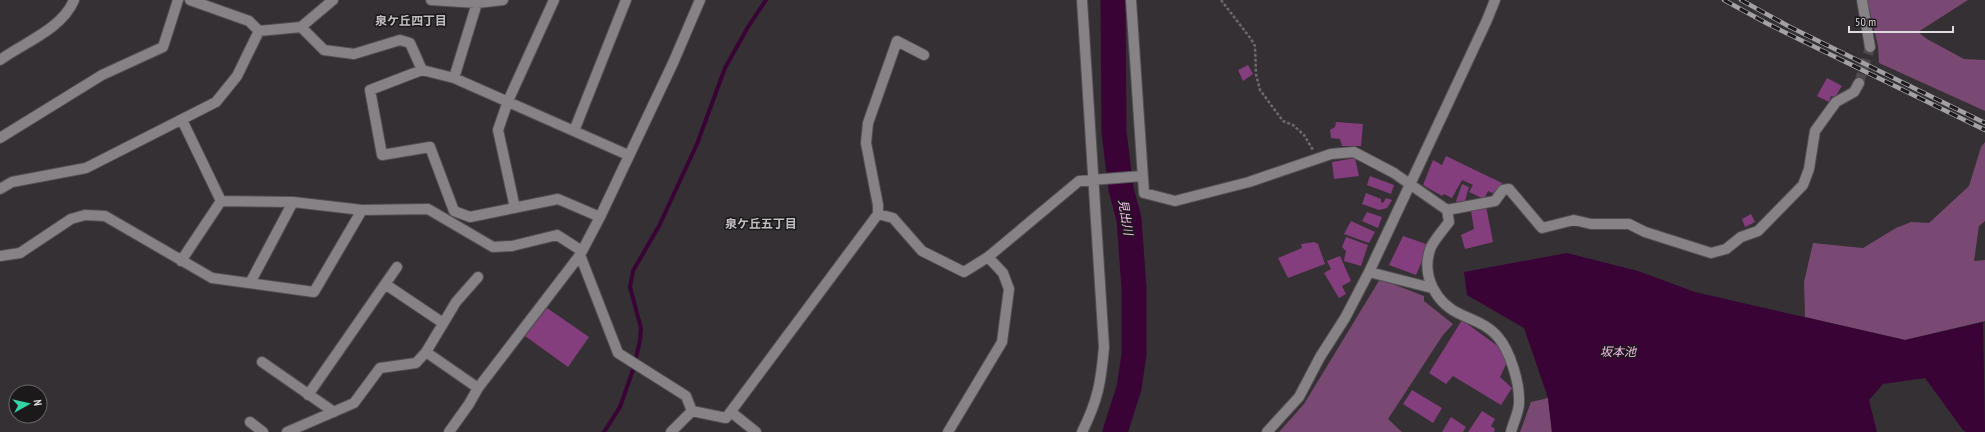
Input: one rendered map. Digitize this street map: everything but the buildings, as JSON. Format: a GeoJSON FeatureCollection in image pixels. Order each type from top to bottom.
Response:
{"type":"FeatureCollection","features":[{"type":"Feature","properties":{"kind":"street"},"geometry":{"type":"LineString","coordinates":[[0,60],[59,22],[71,8],[74,0]]}},
{"type":"Feature","properties":{"kind":"street"},"geometry":{"type":"LineString","coordinates":[[0,138],[102,75],[163,47],[178,0]]}},
{"type":"Feature","properties":{"kind":"street"},"geometry":{"type":"LineString","coordinates":[[190,0],[249,21],[259,31]]}},
{"type":"Feature","properties":{"kind":"street"},"geometry":{"type":"LineString","coordinates":[[259,31],[301,27],[333,0]]}},
{"type":"Feature","properties":{"kind":"street"},"geometry":{"type":"LineString","coordinates":[[431,0],[477,3],[503,0]]}},
{"type":"Feature","properties":{"kind":"street"},"geometry":{"type":"LineString","coordinates":[[515,208],[498,130],[508,101],[554,0]]}},
{"type":"Feature","properties":{"kind":"street"},"geometry":{"type":"LineString","coordinates":[[574,131],[626,0]]}},
{"type":"Feature","properties":{"kind":"street"},"geometry":{"type":"LineString","coordinates":[[449,432],[469,404],[478,388],[581,253],[600,218],[628,155],[673,64],[700,0]]}},
{"type":"Feature","properties":{"kind":"street"},"geometry":{"type":"LineString","coordinates":[[1082,0],[1104,347],[1101,384],[1092,412],[1082,432]]}},
{"type":"Feature","properties":{"kind":"street"},"geometry":{"type":"LineString","coordinates":[[1131,0],[1144,193],[1175,201],[1249,182],[1332,154],[1354,152],[1394,173],[1410,186],[1447,210],[1495,201],[1503,190],[1509,189],[1542,228],[1574,220],[1591,224],[1629,224],[1645,232],[1711,253],[1726,249],[1741,237],[1758,231],[1803,185],[1809,169],[1815,131],[1836,102],[1854,92],[1859,83]]}},
{"type":"Feature","properties":{"kind":"street"},"geometry":{"type":"LineString","coordinates":[[1267,432],[1299,397],[1320,357],[1345,318],[1369,272],[1410,186],[1488,20],[1495,0]]}},
{"type":"Feature","properties":{"kind":"street"},"geometry":{"type":"LineString","coordinates":[[1862,0],[1870,47]]}},
{"type":"Feature","properties":{"kind":"street"},"geometry":{"type":"LineString","coordinates":[[454,78],[477,3]]}},
{"type":"Feature","properties":{"kind":"street"},"geometry":{"type":"LineString","coordinates":[[301,27],[324,50],[354,54],[400,40],[410,43],[422,70]]}},
{"type":"Feature","properties":{"kind":"street"},"geometry":{"type":"LineString","coordinates":[[0,189],[12,182],[86,168],[216,102],[236,76],[259,31]]}},
{"type":"Feature","properties":{"kind":"street"},"geometry":{"type":"LineString","coordinates":[[692,411],[726,418],[878,214],[878,205],[866,143],[868,123],[897,41],[924,55]]}},
{"type":"Feature","properties":{"kind":"street"},"geometry":{"type":"LineString","coordinates":[[600,218],[558,200],[470,217],[454,211],[430,147],[382,155],[370,90],[422,70],[454,78],[628,155]]}},
{"type":"Feature","properties":{"kind":"street"},"geometry":{"type":"LineString","coordinates":[[182,120],[221,201]]}},
{"type":"Feature","properties":{"kind":"street"},"geometry":{"type":"LineString","coordinates":[[878,214],[893,218],[922,252],[964,272],[988,257],[1079,181],[1142,176]]}},
{"type":"Feature","properties":{"kind":"street"},"geometry":{"type":"LineString","coordinates":[[221,201],[293,202],[362,210],[428,209],[493,248],[512,246],[557,235],[581,253],[618,353],[686,396],[692,411]]}},
{"type":"Feature","properties":{"kind":"street"},"geometry":{"type":"LineString","coordinates":[[182,260],[221,201]]}},
{"type":"Feature","properties":{"kind":"street"},"geometry":{"type":"LineString","coordinates":[[250,283],[293,202]]}},
{"type":"Feature","properties":{"kind":"street"},"geometry":{"type":"LineString","coordinates":[[0,256],[20,253],[71,219],[85,215],[105,216],[212,278],[314,292],[362,210]]}},
{"type":"Feature","properties":{"kind":"street"},"geometry":{"type":"LineString","coordinates":[[1447,210],[1449,222],[1432,246],[1428,257],[1428,274],[1432,288],[1445,306],[1461,315],[1480,322],[1498,336],[1511,358],[1519,403],[1511,432]]}},
{"type":"Feature","properties":{"kind":"street"},"geometry":{"type":"LineString","coordinates":[[948,432],[1002,342],[1009,289],[1003,273],[988,257]]}},
{"type":"Feature","properties":{"kind":"street"},"geometry":{"type":"LineString","coordinates":[[308,395],[397,267]]}},
{"type":"Feature","properties":{"kind":"street"},"geometry":{"type":"LineString","coordinates":[[1369,272],[1432,288]]}},
{"type":"Feature","properties":{"kind":"street"},"geometry":{"type":"LineString","coordinates":[[287,432],[354,404],[380,368],[416,363],[426,352],[456,302],[478,277]]}},
{"type":"Feature","properties":{"kind":"street"},"geometry":{"type":"LineString","coordinates":[[385,284],[443,323]]}},
{"type":"Feature","properties":{"kind":"street"},"geometry":{"type":"LineString","coordinates":[[426,352],[478,388]]}},
{"type":"Feature","properties":{"kind":"street"},"geometry":{"type":"LineString","coordinates":[[262,362],[334,412]]}},
{"type":"Feature","properties":{"kind":"street"},"geometry":{"type":"LineString","coordinates":[[671,432],[692,411]]}},
{"type":"Feature","properties":{"kind":"street"},"geometry":{"type":"LineString","coordinates":[[731,412],[756,432]]}},
{"type":"Feature","properties":{"kind":"street"},"geometry":{"type":"LineString","coordinates":[[250,422],[263,432]]}},
{"type":"Feature","properties":{"kind":"path"},"geometry":{"type":"LineString","coordinates":[[1221,0],[1255,46],[1256,74],[1260,90],[1283,121],[1294,125],[1304,135],[1318,158]]}},
{"type":"Feature","properties":{"kind":"shaded area"},"geometry":{"type":"Polygon","coordinates":[[[1867,0],[1968,0],[1918,32],[1927,39],[1964,59],[1985,60],[1985,111],[1879,63],[1878,46],[1867,0]]]}},
{"type":"Feature","properties":{"kind":"shaded area"},"geometry":{"type":"Polygon","coordinates":[[[1985,142],[1985,221],[1979,226],[1974,261],[1985,260],[1985,321],[1905,340],[1805,317],[1804,282],[1813,243],[1863,248],[1896,228],[1911,222],[1929,223],[1969,186],[1981,147],[1985,142]]]}},
{"type":"Feature","properties":{"kind":"shaded area"},"geometry":{"type":"Polygon","coordinates":[[[1380,279],[1424,296],[1424,301],[1453,324],[1443,335],[1388,419],[1402,432],[1279,432],[1304,404],[1380,279]]]}},
{"type":"Feature","properties":{"kind":"shaded area"},"geometry":{"type":"Polygon","coordinates":[[[1548,398],[1552,432],[1520,432],[1531,402],[1548,398]]]}},
{"type":"Feature","properties":{"kind":"water","name":"坂本池"},"geometry":{"type":"Polygon","coordinates":[[[1567,253],[1638,271],[1695,292],[1905,340],[1983,322],[1985,432],[1966,432],[1963,430],[1925,378],[1883,384],[1869,400],[1877,432],[1552,432],[1548,398],[1524,328],[1467,295],[1464,272],[1567,253]]]}},
{"type":"Feature","properties":{"kind":"waterway"},"geometry":{"type":"LineString","coordinates":[[604,432],[620,407],[634,367],[640,340],[641,328],[630,287],[633,271],[659,226],[697,144],[725,68],[748,27],[766,0]]}},
{"type":"Feature","properties":{"kind":"waterway","name":"見出川"},"geometry":{"type":"LineString","coordinates":[[1113,0],[1114,132],[1121,189],[1129,219],[1134,288],[1134,355],[1129,388],[1115,432]]}},
{"type":"Feature","properties":{"kind":"tunnel"},"geometry":{"type":"LineString","coordinates":[[1859,83],[1870,47]]}},
{"type":"Feature","properties":{"kind":"railway"},"geometry":{"type":"LineString","coordinates":[[1724,0],[1768,24],[1985,130]]}},
{"type":"Feature","properties":{"kind":"railway"},"geometry":{"type":"LineString","coordinates":[[1741,0],[1790,27],[1985,123]]}},
{"type":"Feature","properties":{"kind":"district","name":"泉ケ丘四丁目"},"geometry":{"type":"Point","coordinates":[411,20]}},
{"type":"Feature","properties":{"kind":"district","name":"泉ケ丘五丁目"},"geometry":{"type":"Point","coordinates":[761,223]}}]}
